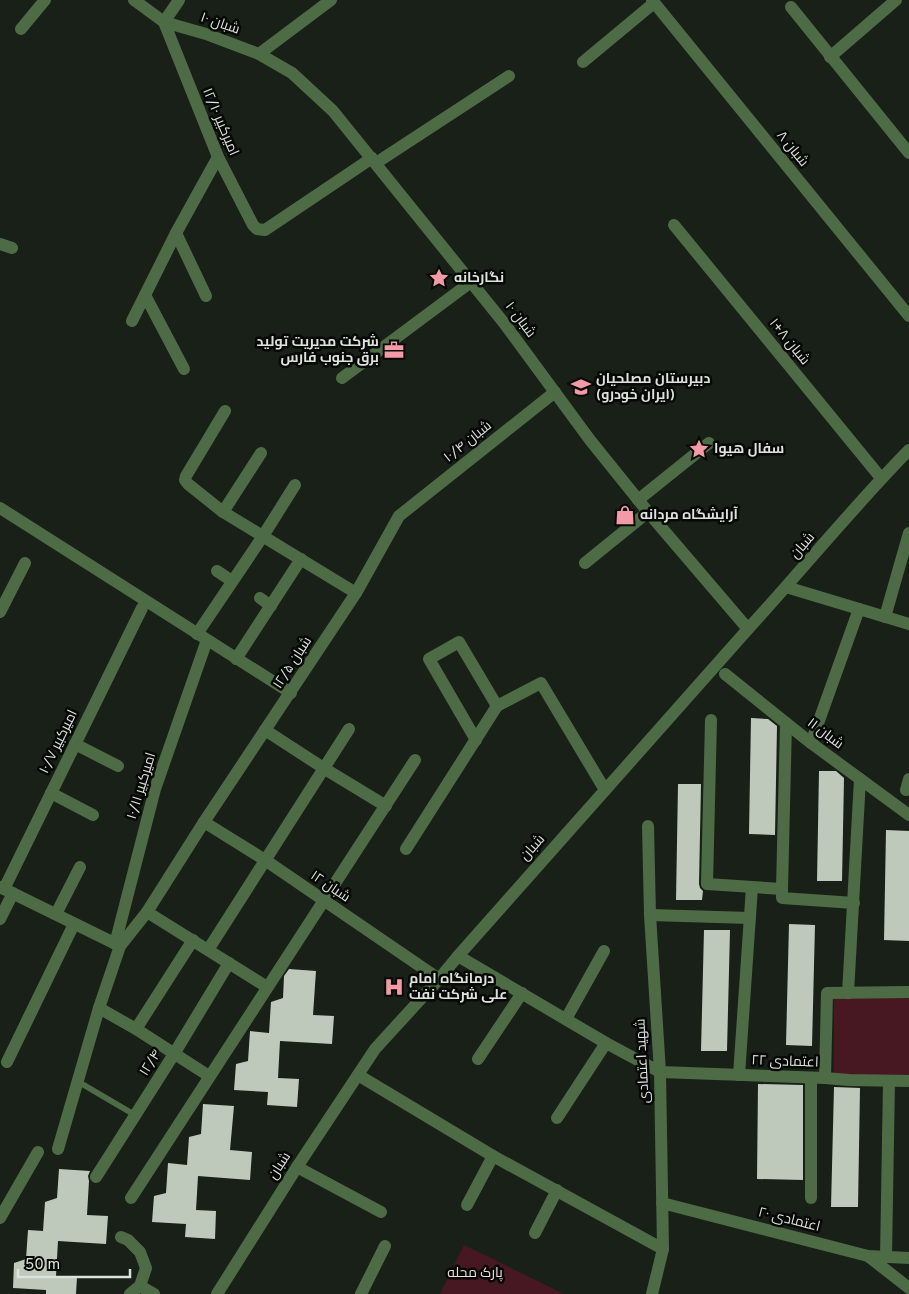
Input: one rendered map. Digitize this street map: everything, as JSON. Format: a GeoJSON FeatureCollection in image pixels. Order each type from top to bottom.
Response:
{"type":"FeatureCollection","features":[{"type":"Feature","properties":{"kind":"street"},"geometry":{"type":"LineString","coordinates":[[21,29],[45,0]]}},
{"type":"Feature","properties":{"kind":"street"},"geometry":{"type":"LineString","coordinates":[[134,0],[164,22],[179,0]]}},
{"type":"Feature","properties":{"kind":"street"},"geometry":{"type":"LineString","coordinates":[[260,54],[331,0]]}},
{"type":"Feature","properties":{"kind":"street"},"geometry":{"type":"LineString","coordinates":[[830,57],[896,0]]}},
{"type":"Feature","properties":{"kind":"street"},"geometry":{"type":"LineString","coordinates":[[583,62],[653,1]]}},
{"type":"Feature","properties":{"kind":"street","name":"۸ شبان"},"geometry":{"type":"LineString","coordinates":[[653,1],[909,316]]}},
{"type":"Feature","properties":{"kind":"street"},"geometry":{"type":"LineString","coordinates":[[791,7],[909,153]]}},
{"type":"Feature","properties":{"kind":"street","name":"۱۰ شبان"},"geometry":{"type":"LineString","coordinates":[[164,22],[206,34],[260,54],[292,73],[333,111],[504,324],[590,440],[638,500],[748,629]]}},
{"type":"Feature","properties":{"kind":"street","name":"۱۲/۱۰ امیرکبیر"},"geometry":{"type":"LineString","coordinates":[[164,22],[218,157],[257,229],[265,230],[374,161]]}},
{"type":"Feature","properties":{"kind":"street"},"geometry":{"type":"LineString","coordinates":[[374,161],[509,76]]}},
{"type":"Feature","properties":{"kind":"street"},"geometry":{"type":"LineString","coordinates":[[132,321],[176,233],[218,157]]}},
{"type":"Feature","properties":{"kind":"street","name":"۱+۸ شبان"},"geometry":{"type":"LineString","coordinates":[[674,225],[881,478]]}},
{"type":"Feature","properties":{"kind":"street"},"geometry":{"type":"LineString","coordinates":[[176,233],[206,296]]}},
{"type":"Feature","properties":{"kind":"street"},"geometry":{"type":"LineString","coordinates":[[342,378],[471,282]]}},
{"type":"Feature","properties":{"kind":"street"},"geometry":{"type":"LineString","coordinates":[[145,295],[184,369]]}},
{"type":"Feature","properties":{"kind":"street","name":"۱۰/۴ شبان"},"geometry":{"type":"LineString","coordinates":[[399,516],[555,392]]}},
{"type":"Feature","properties":{"kind":"street"},"geometry":{"type":"LineString","coordinates":[[225,411],[185,480],[224,512],[356,593]]}},
{"type":"Feature","properties":{"kind":"street"},"geometry":{"type":"LineString","coordinates":[[638,500],[708,443]]}},
{"type":"Feature","properties":{"kind":"street","name":"شبان"},"geometry":{"type":"LineString","coordinates":[[217,1294],[297,1167],[375,1049],[881,478],[909,450]]}},
{"type":"Feature","properties":{"kind":"street"},"geometry":{"type":"LineString","coordinates":[[224,512],[261,453]]}},
{"type":"Feature","properties":{"kind":"street","name":"۱۰/۱۱ امیرکبیر"},"geometry":{"type":"LineString","coordinates":[[58,1148],[117,945],[156,789],[202,637],[232,581],[295,485]]}},
{"type":"Feature","properties":{"kind":"street"},"geometry":{"type":"LineString","coordinates":[[0,508],[290,693]]}},
{"type":"Feature","properties":{"kind":"street"},"geometry":{"type":"LineString","coordinates":[[585,563],[648,512]]}},
{"type":"Feature","properties":{"kind":"street","name":"۱۲/۵ شبان"},"geometry":{"type":"LineString","coordinates":[[117,945],[147,912],[204,822],[356,593],[399,516]]}},
{"type":"Feature","properties":{"kind":"street"},"geometry":{"type":"LineString","coordinates":[[885,617],[909,533]]}},
{"type":"Feature","properties":{"kind":"street"},"geometry":{"type":"LineString","coordinates":[[236,659],[301,559]]}},
{"type":"Feature","properties":{"kind":"street"},"geometry":{"type":"LineString","coordinates":[[0,612],[25,563]]}},
{"type":"Feature","properties":{"kind":"street"},"geometry":{"type":"LineString","coordinates":[[217,572],[232,581]]}},
{"type":"Feature","properties":{"kind":"street"},"geometry":{"type":"LineString","coordinates":[[786,587],[909,624]]}},
{"type":"Feature","properties":{"kind":"street"},"geometry":{"type":"LineString","coordinates":[[260,598],[270,606]]}},
{"type":"Feature","properties":{"kind":"street","name":"۱۰/۷ امیرکبیر"},"geometry":{"type":"LineString","coordinates":[[0,919],[6,890],[51,793],[142,608]]}},
{"type":"Feature","properties":{"kind":"street"},"geometry":{"type":"LineString","coordinates":[[811,743],[859,609]]}},
{"type":"Feature","properties":{"kind":"street"},"geometry":{"type":"LineString","coordinates":[[476,740],[429,659],[459,642],[497,706]]}},
{"type":"Feature","properties":{"kind":"street","name":"۱۱ شبان"},"geometry":{"type":"LineString","coordinates":[[725,674],[811,743],[909,815]]}},
{"type":"Feature","properties":{"kind":"street"},"geometry":{"type":"LineString","coordinates":[[406,849],[497,706],[541,683],[605,790]]}},
{"type":"Feature","properties":{"kind":"street"},"geometry":{"type":"LineString","coordinates":[[712,720],[707,884],[782,889]]}},
{"type":"Feature","properties":{"kind":"street"},"geometry":{"type":"LineString","coordinates":[[786,723],[782,898],[854,902]]}},
{"type":"Feature","properties":{"kind":"street"},"geometry":{"type":"LineString","coordinates":[[208,950],[349,729]]}},
{"type":"Feature","properties":{"kind":"street"},"geometry":{"type":"LineString","coordinates":[[266,730],[324,769],[386,806]]}},
{"type":"Feature","properties":{"kind":"street"},"geometry":{"type":"LineString","coordinates":[[75,744],[118,766]]}},
{"type":"Feature","properties":{"kind":"street"},"geometry":{"type":"LineString","coordinates":[[131,1198],[415,760]]}},
{"type":"Feature","properties":{"kind":"street"},"geometry":{"type":"LineString","coordinates":[[848,993],[860,779]]}},
{"type":"Feature","properties":{"kind":"street"},"geometry":{"type":"LineString","coordinates":[[51,793],[93,815]]}},
{"type":"Feature","properties":{"kind":"street","name":"۱۲ شبان"},"geometry":{"type":"LineString","coordinates":[[204,822],[264,860],[439,979]]}},
{"type":"Feature","properties":{"kind":"street","name":"شهید اعتمادی"},"geometry":{"type":"LineString","coordinates":[[648,826],[650,915],[660,1072],[664,1249],[652,1294]]}},
{"type":"Feature","properties":{"kind":"street"},"geometry":{"type":"LineString","coordinates":[[56,914],[80,867]]}},
{"type":"Feature","properties":{"kind":"street"},"geometry":{"type":"LineString","coordinates":[[739,1075],[752,887]]}},
{"type":"Feature","properties":{"kind":"street"},"geometry":{"type":"LineString","coordinates":[[6,890],[117,945]]}},
{"type":"Feature","properties":{"kind":"street"},"geometry":{"type":"LineString","coordinates":[[147,912],[268,987]]}},
{"type":"Feature","properties":{"kind":"street"},"geometry":{"type":"LineString","coordinates":[[650,915],[750,918]]}},
{"type":"Feature","properties":{"kind":"street"},"geometry":{"type":"LineString","coordinates":[[7,1062],[74,924]]}},
{"type":"Feature","properties":{"kind":"street"},"geometry":{"type":"LineString","coordinates":[[136,1029],[193,940]]}},
{"type":"Feature","properties":{"kind":"street"},"geometry":{"type":"LineString","coordinates":[[566,1019],[604,951]]}},
{"type":"Feature","properties":{"kind":"street"},"geometry":{"type":"LineString","coordinates":[[458,956],[606,1043],[660,1072]]}},
{"type":"Feature","properties":{"kind":"street","name":"۱۲/۴"},"geometry":{"type":"LineString","coordinates":[[96,1177],[229,963]]}},
{"type":"Feature","properties":{"kind":"street"},"geometry":{"type":"LineString","coordinates":[[825,1078],[827,993],[909,992]]}},
{"type":"Feature","properties":{"kind":"street"},"geometry":{"type":"LineString","coordinates":[[478,1059],[522,993]]}},
{"type":"Feature","properties":{"kind":"street"},"geometry":{"type":"LineString","coordinates":[[99,1008],[136,1029],[209,1076]]}},
{"type":"Feature","properties":{"kind":"street"},"geometry":{"type":"LineString","coordinates":[[557,1118],[606,1043]]}},
{"type":"Feature","properties":{"kind":"street","name":"۲۲ اعتمادی"},"geometry":{"type":"LineString","coordinates":[[660,1072],[909,1081]]}},
{"type":"Feature","properties":{"kind":"street"},"geometry":{"type":"LineString","coordinates":[[358,1075],[493,1156],[664,1249]]}},
{"type":"Feature","properties":{"kind":"street"},"geometry":{"type":"LineString","coordinates":[[811,1078],[811,1198]]}},
{"type":"Feature","properties":{"kind":"street"},"geometry":{"type":"LineString","coordinates":[[886,1257],[889,1081]]}},
{"type":"Feature","properties":{"kind":"street"},"geometry":{"type":"LineString","coordinates":[[0,1218],[38,1152]]}},
{"type":"Feature","properties":{"kind":"street"},"geometry":{"type":"LineString","coordinates":[[466,1205],[493,1156]]}},
{"type":"Feature","properties":{"kind":"street"},"geometry":{"type":"LineString","coordinates":[[297,1167],[381,1212]]}},
{"type":"Feature","properties":{"kind":"street"},"geometry":{"type":"LineString","coordinates":[[535,1233],[557,1190]]}},
{"type":"Feature","properties":{"kind":"street","name":"۲۰ اعتمادی"},"geometry":{"type":"LineString","coordinates":[[662,1203],[868,1256],[909,1258]]}},
{"type":"Feature","properties":{"kind":"street"},"geometry":{"type":"LineString","coordinates":[[121,1238],[128,1240],[140,1252],[146,1268],[135,1290],[154,1294]]}},
{"type":"Feature","properties":{"kind":"street"},"geometry":{"type":"LineString","coordinates":[[361,1294],[385,1246]]}},
{"type":"Feature","properties":{"kind":"street"},"geometry":{"type":"LineString","coordinates":[[868,1256],[909,1288]]}},
{"type":"Feature","properties":{"kind":"lane"},"geometry":{"type":"LineString","coordinates":[[78,1081],[135,1115]]}},
{"type":"Feature","properties":{"kind":"green space"},"geometry":{"type":"Polygon","coordinates":[[[834,996],[909,996],[909,1075],[834,1075],[834,996]]]}},
{"type":"Feature","properties":{"kind":"green space","name":"پارک محله"},"geometry":{"type":"Polygon","coordinates":[[[464,1245],[564,1294],[440,1294],[464,1245]]]}},
{"type":"Feature","properties":{"kind":"building"},"geometry":{"type":"Polygon","coordinates":[[[751,718],[768,719],[777,726],[775,835],[749,834],[751,718]]]}},
{"type":"Feature","properties":{"kind":"building"},"geometry":{"type":"Polygon","coordinates":[[[819,771],[836,771],[844,778],[842,881],[817,881],[819,771]]]}},
{"type":"Feature","properties":{"kind":"building"},"geometry":{"type":"Polygon","coordinates":[[[678,784],[701,784],[699,884],[703,891],[702,900],[676,900],[678,784]]]}},
{"type":"Feature","properties":{"kind":"building"},"geometry":{"type":"Polygon","coordinates":[[[886,830],[909,831],[909,941],[884,940],[886,830]]]}},
{"type":"Feature","properties":{"kind":"building"},"geometry":{"type":"Polygon","coordinates":[[[789,924],[815,925],[812,1046],[786,1045],[789,924]]]}},
{"type":"Feature","properties":{"kind":"building"},"geometry":{"type":"Polygon","coordinates":[[[704,930],[730,930],[727,1051],[701,1051],[704,930]]]}},
{"type":"Feature","properties":{"kind":"building"},"geometry":{"type":"Polygon","coordinates":[[[289,969],[316,971],[313,1015],[334,1016],[332,1044],[280,1041],[278,1078],[299,1079],[297,1107],[267,1105],[268,1092],[234,1090],[236,1064],[248,1061],[250,1031],[269,1033],[271,1002],[283,998],[284,976],[289,969]]]}},
{"type":"Feature","properties":{"kind":"building"},"geometry":{"type":"Polygon","coordinates":[[[758,1084],[803,1085],[803,1180],[757,1179],[758,1084]]]}},
{"type":"Feature","properties":{"kind":"building"},"geometry":{"type":"Polygon","coordinates":[[[834,1087],[860,1088],[858,1207],[831,1207],[834,1087]]]}},
{"type":"Feature","properties":{"kind":"building"},"geometry":{"type":"Polygon","coordinates":[[[203,1104],[234,1106],[230,1150],[252,1152],[250,1180],[198,1176],[196,1210],[216,1211],[215,1239],[185,1237],[186,1224],[152,1222],[154,1196],[166,1193],[168,1163],[187,1165],[189,1137],[201,1134],[203,1104]]]}},
{"type":"Feature","properties":{"kind":"building"},"geometry":{"type":"Polygon","coordinates":[[[59,1169],[90,1171],[88,1176],[87,1215],[108,1216],[106,1244],[58,1241],[56,1276],[77,1277],[76,1294],[46,1294],[46,1290],[13,1288],[14,1263],[26,1259],[28,1230],[43,1231],[45,1202],[57,1198],[59,1169]]]}},
{"type":"Feature","properties":{"kind":"place","name":"نگارخانه"},"geometry":{"type":"Point","coordinates":[439,278]}},
{"type":"Feature","properties":{"kind":"place","name":"شرکت مدیریت تولید برق جنوب فارس"},"geometry":{"type":"Point","coordinates":[394,350]}},
{"type":"Feature","properties":{"kind":"place","name":"دبیرستان مصلحیان (ایران خودرو)"},"geometry":{"type":"Point","coordinates":[581,387]}},
{"type":"Feature","properties":{"kind":"place","name":"سفال هیوا"},"geometry":{"type":"Point","coordinates":[699,449]}},
{"type":"Feature","properties":{"kind":"place","name":"آرایشگاه مردانه"},"geometry":{"type":"Point","coordinates":[625,515]}},
{"type":"Feature","properties":{"kind":"place","name":"درمانگاه امام علی شرکت نفت"},"geometry":{"type":"Point","coordinates":[394,987]}}]}
